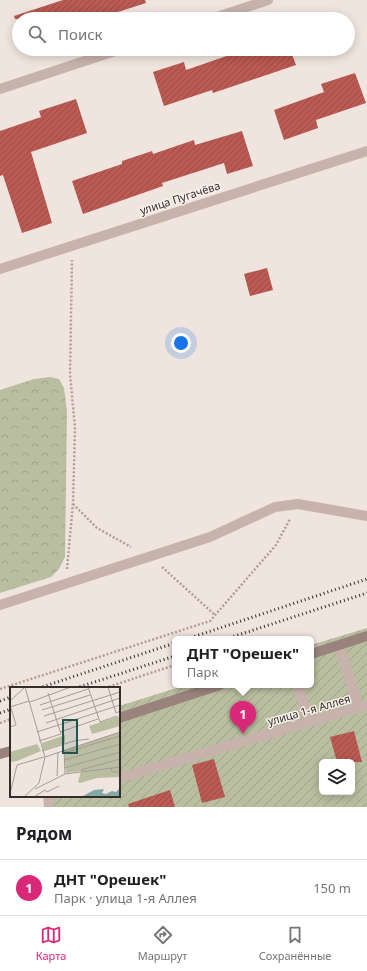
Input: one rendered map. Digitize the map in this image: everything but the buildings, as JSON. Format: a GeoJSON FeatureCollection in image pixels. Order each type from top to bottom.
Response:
{"type":"FeatureCollection","features":[{"type":"Feature","properties":{"kind":"street"},"geometry":{"type":"LineString","coordinates":[[232,12],[268,0]]}},
{"type":"Feature","properties":{"kind":"street"},"geometry":{"type":"LineString","coordinates":[[0,89],[100,56]]}},
{"type":"Feature","properties":{"kind":"street","name":"улица Пугачёва"},"geometry":{"type":"LineString","coordinates":[[0,269],[367,151]]}},
{"type":"Feature","properties":{"kind":"street"},"geometry":{"type":"LineString","coordinates":[[0,605],[210,537],[276,507],[298,504],[367,516]]}},
{"type":"Feature","properties":{"kind":"street"},"geometry":{"type":"LineString","coordinates":[[314,653],[367,636]]}},
{"type":"Feature","properties":{"kind":"street"},"geometry":{"type":"LineString","coordinates":[[339,645],[363,706]]}},
{"type":"Feature","properties":{"kind":"street"},"geometry":{"type":"LineString","coordinates":[[120,718],[211,688]]}},
{"type":"Feature","properties":{"kind":"street"},"geometry":{"type":"LineString","coordinates":[[298,688],[310,721]]}},
{"type":"Feature","properties":{"kind":"street","name":"улица 1-я Аллея"},"geometry":{"type":"LineString","coordinates":[[120,778],[363,706]]}},
{"type":"Feature","properties":{"kind":"street"},"geometry":{"type":"LineString","coordinates":[[0,754],[10,751]]}},
{"type":"Feature","properties":{"kind":"path"},"geometry":{"type":"LineString","coordinates":[[64,584],[73,503],[75,428],[70,374],[72,246]]}},
{"type":"Feature","properties":{"kind":"path"},"geometry":{"type":"LineString","coordinates":[[73,503],[97,528],[119,541],[150,556],[215,615]]}},
{"type":"Feature","properties":{"kind":"path"},"geometry":{"type":"LineString","coordinates":[[0,688],[210,621],[276,545],[298,504]]}},
{"type":"Feature","properties":{"kind":"path"},"geometry":{"type":"LineString","coordinates":[[108,687],[172,666]]}},
{"type":"Feature","properties":{"kind":"path"},"geometry":{"type":"LineString","coordinates":[[0,722],[10,719]]}},
{"type":"Feature","properties":{"kind":"green space"},"geometry":{"type":"Polygon","coordinates":[[[50,377],[59,379],[64,388],[67,411],[65,557],[59,569],[51,577],[0,593],[0,390],[34,379],[50,377]]]}},
{"type":"Feature","properties":{"kind":"green space"},"geometry":{"type":"Polygon","coordinates":[[[367,628],[367,807],[44,807],[43,797],[120,797],[120,706],[176,688],[314,688],[314,644],[367,628]]]}},
{"type":"Feature","properties":{"kind":"railway"},"geometry":{"type":"LineString","coordinates":[[196,636],[367,579]]}},
{"type":"Feature","properties":{"kind":"railway"},"geometry":{"type":"LineString","coordinates":[[235,636],[367,593]]}},
{"type":"Feature","properties":{"kind":"railway"},"geometry":{"type":"LineString","coordinates":[[42,687],[172,644]]}},
{"type":"Feature","properties":{"kind":"railway"},"geometry":{"type":"LineString","coordinates":[[79,687],[172,657]]}},
{"type":"Feature","properties":{"kind":"railway"},"geometry":{"type":"LineString","coordinates":[[0,701],[10,697]]}},
{"type":"Feature","properties":{"kind":"railway"},"geometry":{"type":"LineString","coordinates":[[0,713],[10,709]]}},
{"type":"Feature","properties":{"kind":"place","name":"ДНТ \"Орешек\""},"geometry":{"type":"Point","coordinates":[243,734]}}]}
